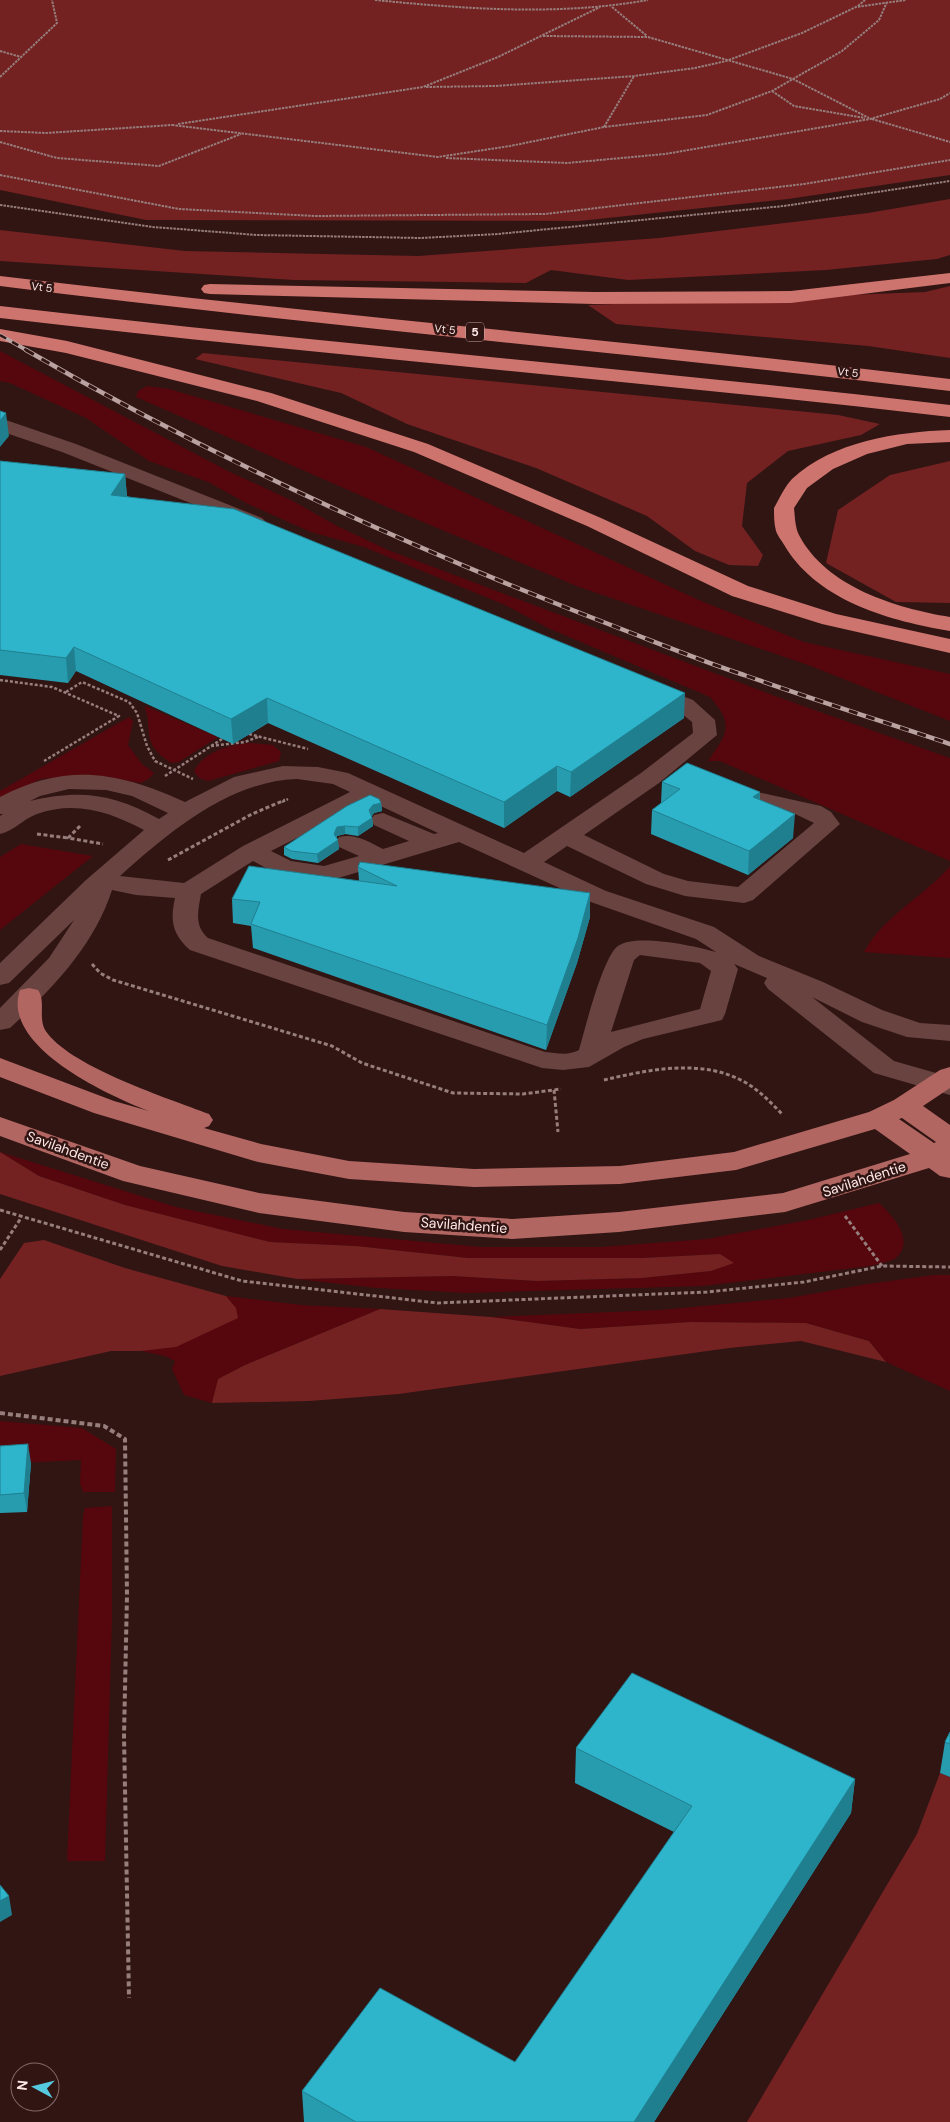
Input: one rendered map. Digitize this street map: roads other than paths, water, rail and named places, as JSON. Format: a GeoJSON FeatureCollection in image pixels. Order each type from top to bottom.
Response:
{"type":"FeatureCollection","features":[{"type":"Feature","properties":{"kind":"highway"},"geometry":{"type":"LineString","coordinates":[[0,275],[204,289],[594,298],[791,297],[950,278]]}},
{"type":"Feature","properties":{"kind":"highway","name":"Vt 5"},"geometry":{"type":"LineString","coordinates":[[0,281],[129,298],[652,350],[950,384]]}},
{"type":"Feature","properties":{"kind":"highway","name":"Vt 5"},"geometry":{"type":"LineString","coordinates":[[0,312],[267,342],[707,383],[950,411]]}},
{"type":"Feature","properties":{"kind":"highway"},"geometry":{"type":"LineString","coordinates":[[0,335],[67,346],[264,397],[412,445],[594,522],[740,591],[830,619],[950,646]]}},
{"type":"Feature","properties":{"kind":"highway"},"geometry":{"type":"LineString","coordinates":[[950,436],[907,438],[860,450],[826,466],[799,484],[784,508],[788,533],[805,560],[832,583],[866,601],[905,614],[950,624]]}},
{"type":"Feature","properties":{"kind":"main road"},"geometry":{"type":"LineString","coordinates":[[29,996],[28,1023],[42,1046],[64,1061],[104,1082],[232,1132],[258,1153]]}},
{"type":"Feature","properties":{"kind":"main road"},"geometry":{"type":"LineString","coordinates":[[0,1067],[104,1107],[258,1153],[349,1170],[466,1178],[620,1175],[736,1161],[879,1118],[947,1082]]}},
{"type":"Feature","properties":{"kind":"main road"},"geometry":{"type":"LineString","coordinates":[[904,1106],[946,1153]]}},
{"type":"Feature","properties":{"kind":"main road"},"geometry":{"type":"LineString","coordinates":[[879,1118],[946,1153]]}},
{"type":"Feature","properties":{"kind":"main road","name":"Savilahdentie"},"geometry":{"type":"LineString","coordinates":[[8,1131],[134,1174],[259,1202],[404,1222],[512,1229],[619,1222],[785,1202],[946,1153]]}},
{"type":"Feature","properties":{"kind":"street"},"geometry":{"type":"LineString","coordinates":[[0,424],[69,448],[271,528]]}},
{"type":"Feature","properties":{"kind":"street"},"geometry":{"type":"LineString","coordinates":[[525,864],[664,768],[705,735],[703,720],[685,706],[635,684]]}},
{"type":"Feature","properties":{"kind":"street"},"geometry":{"type":"LineString","coordinates":[[566,836],[655,879],[685,888],[744,895],[828,824],[824,818],[779,800],[736,796],[664,768]]}},
{"type":"Feature","properties":{"kind":"street"},"geometry":{"type":"LineString","coordinates":[[0,977],[102,880],[160,829],[185,811],[219,793],[256,778],[284,772],[313,773],[339,778],[327,835]]}},
{"type":"Feature","properties":{"kind":"street"},"geometry":{"type":"LineString","coordinates":[[0,807],[32,790],[69,782],[106,784],[139,790],[185,811]]}},
{"type":"Feature","properties":{"kind":"street"},"geometry":{"type":"LineString","coordinates":[[0,827],[27,809],[67,799],[93,800],[112,806],[133,814],[160,829]]}},
{"type":"Feature","properties":{"kind":"street"},"geometry":{"type":"LineString","coordinates":[[327,835],[381,857],[460,834]]}},
{"type":"Feature","properties":{"kind":"street"},"geometry":{"type":"LineString","coordinates":[[102,880],[136,887],[189,891],[327,835],[460,834],[704,944],[814,988],[872,1016],[917,1031],[950,1033]]}},
{"type":"Feature","properties":{"kind":"street"},"geometry":{"type":"LineString","coordinates":[[327,835],[432,842]]}},
{"type":"Feature","properties":{"kind":"street"},"geometry":{"type":"LineString","coordinates":[[327,835],[406,849]]}},
{"type":"Feature","properties":{"kind":"street"},"geometry":{"type":"LineString","coordinates":[[0,1022],[29,996],[62,958],[87,922],[102,880]]}},
{"type":"Feature","properties":{"kind":"street"},"geometry":{"type":"LineString","coordinates":[[189,891],[185,915],[185,930],[199,944],[542,1060],[579,1061],[614,1041],[634,1033],[712,1014],[725,969],[713,959],[704,944]]}},
{"type":"Feature","properties":{"kind":"street"},"geometry":{"type":"LineString","coordinates":[[591,1054],[621,959],[627,950],[638,947],[704,944]]}},
{"type":"Feature","properties":{"kind":"street"},"geometry":{"type":"LineString","coordinates":[[750,962],[884,1067],[947,1082]]}},
{"type":"Feature","properties":{"kind":"railway"},"geometry":{"type":"LineString","coordinates":[[0,335],[28,351]]}},
{"type":"Feature","properties":{"kind":"railway"},"geometry":{"type":"LineString","coordinates":[[26,350],[97,390],[242,465],[390,534],[465,566],[712,664],[950,744]]}}]}
